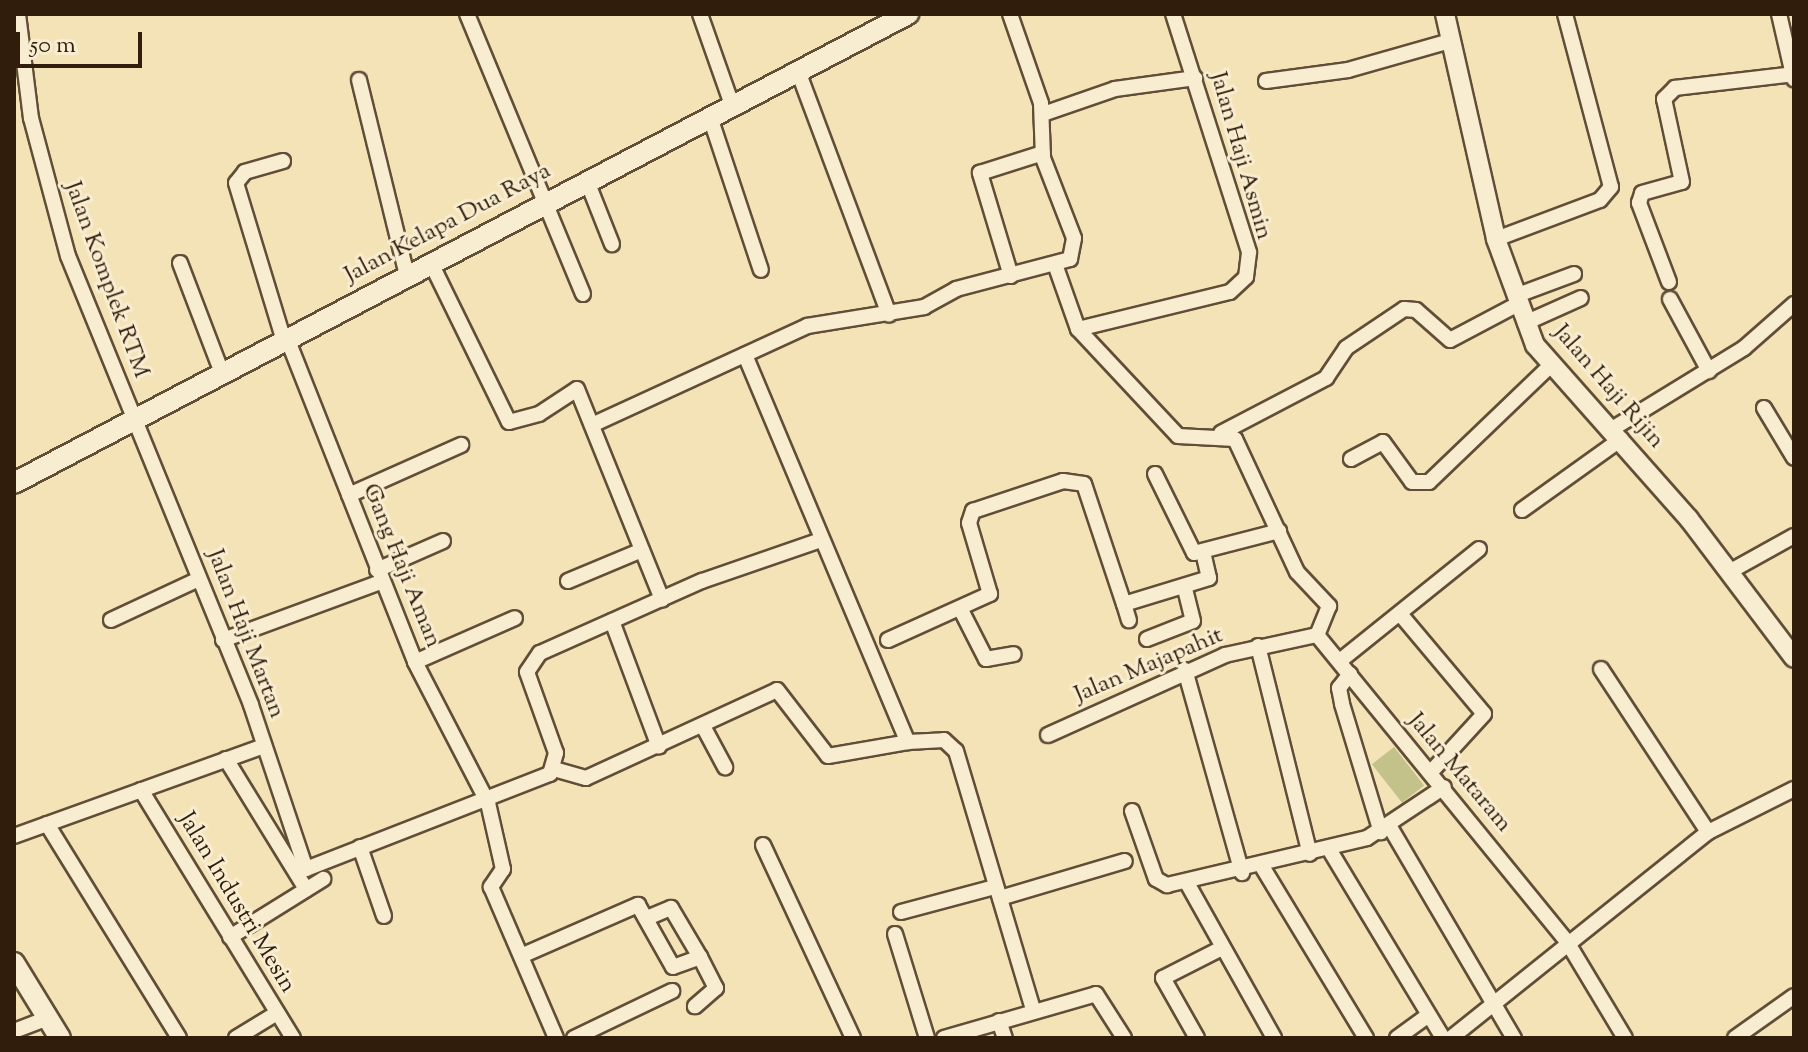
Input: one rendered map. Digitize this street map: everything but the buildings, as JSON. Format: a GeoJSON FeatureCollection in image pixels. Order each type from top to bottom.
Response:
{"type":"FeatureCollection","features":[{"type":"Feature","properties":{"kind":"main road","name":"Jalan Kelapa Dua Raya"},"geometry":{"type":"LineString","coordinates":[[14,483],[908,14]]}},
{"type":"Feature","properties":{"kind":"main road"},"geometry":{"type":"LineString","coordinates":[[14,963],[60,1038]]}},
{"type":"Feature","properties":{"kind":"street","name":"Jalan Komplek RTM"},"geometry":{"type":"LineString","coordinates":[[18,14],[17,38],[45,181],[136,418]]}},
{"type":"Feature","properties":{"kind":"street"},"geometry":{"type":"LineString","coordinates":[[467,14],[549,201],[583,294]]}},
{"type":"Feature","properties":{"kind":"street"},"geometry":{"type":"LineString","coordinates":[[700,14],[732,105]]}},
{"type":"Feature","properties":{"kind":"street"},"geometry":{"type":"LineString","coordinates":[[592,425],[815,323],[889,315],[1011,276],[1056,267],[1073,251],[1043,153],[1043,114],[1010,14]]}},
{"type":"Feature","properties":{"kind":"street","name":"Jalan Haji Asmin"},"geometry":{"type":"LineString","coordinates":[[1078,329],[1201,301],[1244,282],[1249,252],[1173,14]]}},
{"type":"Feature","properties":{"kind":"street","name":"Jalan Haji Rijin"},"geometry":{"type":"LineString","coordinates":[[1445,14],[1496,239],[1525,323],[1550,366],[1616,434],[1729,572],[1794,658]]}},
{"type":"Feature","properties":{"kind":"street"},"geometry":{"type":"LineString","coordinates":[[1496,239],[1600,200],[1611,187],[1565,14]]}},
{"type":"Feature","properties":{"kind":"street"},"geometry":{"type":"LineString","coordinates":[[1669,282],[1638,198],[1682,182],[1664,99],[1675,88],[1794,76],[1780,14]]}},
{"type":"Feature","properties":{"kind":"street"},"geometry":{"type":"LineString","coordinates":[[1266,81],[1348,70],[1450,41]]}},
{"type":"Feature","properties":{"kind":"street"},"geometry":{"type":"LineString","coordinates":[[798,71],[889,315]]}},
{"type":"Feature","properties":{"kind":"street"},"geometry":{"type":"LineString","coordinates":[[1043,114],[1115,89],[1195,78]]}},
{"type":"Feature","properties":{"kind":"street"},"geometry":{"type":"LineString","coordinates":[[359,80],[407,275]]}},
{"type":"Feature","properties":{"kind":"street"},"geometry":{"type":"LineString","coordinates":[[710,117],[761,270]]}},
{"type":"Feature","properties":{"kind":"street"},"geometry":{"type":"LineString","coordinates":[[1011,276],[980,173],[1043,153]]}},
{"type":"Feature","properties":{"kind":"street","name":"Gang Haji Aman"},"geometry":{"type":"LineString","coordinates":[[283,161],[245,172],[236,183],[286,340],[379,576],[415,662],[488,803],[504,872],[491,887],[521,956]]}},
{"type":"Feature","properties":{"kind":"street"},"geometry":{"type":"LineString","coordinates":[[587,181],[612,244]]}},
{"type":"Feature","properties":{"kind":"street"},"geometry":{"type":"LineString","coordinates":[[180,263],[222,373]]}},
{"type":"Feature","properties":{"kind":"street"},"geometry":{"type":"LineString","coordinates":[[431,263],[509,422],[539,414],[577,389],[662,599]]}},
{"type":"Feature","properties":{"kind":"street"},"geometry":{"type":"LineString","coordinates":[[1056,267],[1078,329],[1178,436],[1221,433],[1326,378],[1359,340],[1404,309],[1416,310],[1450,340],[1516,300],[1574,274]]}},
{"type":"Feature","properties":{"kind":"street"},"geometry":{"type":"LineString","coordinates":[[1525,323],[1581,298]]}},
{"type":"Feature","properties":{"kind":"street"},"geometry":{"type":"LineString","coordinates":[[1670,299],[1709,371]]}},
{"type":"Feature","properties":{"kind":"street"},"geometry":{"type":"LineString","coordinates":[[1522,510],[1616,434],[1709,371],[1794,304]]}},
{"type":"Feature","properties":{"kind":"street"},"geometry":{"type":"LineString","coordinates":[[745,355],[908,742]]}},
{"type":"Feature","properties":{"kind":"street"},"geometry":{"type":"LineString","coordinates":[[1351,459],[1383,442],[1412,482],[1429,482],[1550,366]]}},
{"type":"Feature","properties":{"kind":"street"},"geometry":{"type":"LineString","coordinates":[[1764,408],[1794,458]]}},
{"type":"Feature","properties":{"kind":"street","name":"Jalan Haji Martan"},"geometry":{"type":"LineString","coordinates":[[136,418],[264,746],[306,869],[360,847]]}},
{"type":"Feature","properties":{"kind":"street"},"geometry":{"type":"LineString","coordinates":[[1221,433],[1240,447],[1297,572],[1329,606],[1317,635]]}},
{"type":"Feature","properties":{"kind":"street"},"geometry":{"type":"LineString","coordinates":[[349,495],[461,445]]}},
{"type":"Feature","properties":{"kind":"street"},"geometry":{"type":"LineString","coordinates":[[1155,474],[1183,543],[1203,552],[1279,531]]}},
{"type":"Feature","properties":{"kind":"street"},"geometry":{"type":"LineString","coordinates":[[888,640],[961,610],[990,594],[969,515],[1072,479],[1088,492],[1129,620]]}},
{"type":"Feature","properties":{"kind":"street"},"geometry":{"type":"LineString","coordinates":[[1729,572],[1794,536]]}},
{"type":"Feature","properties":{"kind":"street"},"geometry":{"type":"LineString","coordinates":[[554,769],[528,665],[662,599],[821,540]]}},
{"type":"Feature","properties":{"kind":"street"},"geometry":{"type":"LineString","coordinates":[[223,640],[379,576],[443,541]]}},
{"type":"Feature","properties":{"kind":"street"},"geometry":{"type":"LineString","coordinates":[[1341,660],[1401,615],[1479,549]]}},
{"type":"Feature","properties":{"kind":"street"},"geometry":{"type":"LineString","coordinates":[[568,581],[642,550]]}},
{"type":"Feature","properties":{"kind":"street"},"geometry":{"type":"LineString","coordinates":[[1124,604],[1210,576],[1203,552]]}},
{"type":"Feature","properties":{"kind":"street"},"geometry":{"type":"LineString","coordinates":[[111,620],[199,579]]}},
{"type":"Feature","properties":{"kind":"street"},"geometry":{"type":"LineString","coordinates":[[1147,639],[1193,621],[1184,586]]}},
{"type":"Feature","properties":{"kind":"street"},"geometry":{"type":"LineString","coordinates":[[961,610],[986,659],[1014,654]]}},
{"type":"Feature","properties":{"kind":"street"},"geometry":{"type":"LineString","coordinates":[[1401,615],[1484,714],[1431,772]]}},
{"type":"Feature","properties":{"kind":"street"},"geometry":{"type":"LineString","coordinates":[[415,662],[515,618]]}},
{"type":"Feature","properties":{"kind":"street"},"geometry":{"type":"LineString","coordinates":[[612,621],[659,747]]}},
{"type":"Feature","properties":{"kind":"street","name":"Jalan Majapahit"},"geometry":{"type":"LineString","coordinates":[[1048,735],[1185,670],[1258,646],[1317,635]]}},
{"type":"Feature","properties":{"kind":"street","name":"Jalan Mataram"},"geometry":{"type":"LineString","coordinates":[[1317,635],[1341,660],[1566,940],[1625,1038]]}},
{"type":"Feature","properties":{"kind":"street"},"geometry":{"type":"LineString","coordinates":[[1258,646],[1310,854]]}},
{"type":"Feature","properties":{"kind":"street"},"geometry":{"type":"LineString","coordinates":[[1601,669],[1708,832]]}},
{"type":"Feature","properties":{"kind":"street"},"geometry":{"type":"LineString","coordinates":[[1185,670],[1242,873]]}},
{"type":"Feature","properties":{"kind":"street"},"geometry":{"type":"LineString","coordinates":[[1350,674],[1339,688],[1342,704],[1385,829],[1514,1038]]}},
{"type":"Feature","properties":{"kind":"street"},"geometry":{"type":"LineString","coordinates":[[384,916],[360,847],[488,803],[554,769],[586,778],[777,690],[828,756],[908,742],[944,740],[956,751],[1034,1012]]}},
{"type":"Feature","properties":{"kind":"street"},"geometry":{"type":"LineString","coordinates":[[703,726],[725,767]]}},
{"type":"Feature","properties":{"kind":"street"},"geometry":{"type":"LineString","coordinates":[[14,836],[264,746]]}},
{"type":"Feature","properties":{"kind":"street"},"geometry":{"type":"LineString","coordinates":[[226,759],[306,889]]}},
{"type":"Feature","properties":{"kind":"street"},"geometry":{"type":"LineString","coordinates":[[1132,811],[1157,881],[1186,881],[1263,868],[1385,829],[1444,787]]}},
{"type":"Feature","properties":{"kind":"street"},"geometry":{"type":"LineString","coordinates":[[1451,1038],[1494,1005],[1566,940],[1708,832],[1794,789]]}},
{"type":"Feature","properties":{"kind":"street","name":"Jalan Industri Mesin"},"geometry":{"type":"LineString","coordinates":[[141,790],[293,1038]]}},
{"type":"Feature","properties":{"kind":"street"},"geometry":{"type":"LineString","coordinates":[[47,824],[179,1038]]}},
{"type":"Feature","properties":{"kind":"street"},"geometry":{"type":"LineString","coordinates":[[763,845],[853,1038]]}},
{"type":"Feature","properties":{"kind":"street"},"geometry":{"type":"LineString","coordinates":[[1329,849],[1443,1038]]}},
{"type":"Feature","properties":{"kind":"street"},"geometry":{"type":"LineString","coordinates":[[901,912],[1125,861]]}},
{"type":"Feature","properties":{"kind":"street"},"geometry":{"type":"LineString","coordinates":[[1263,868],[1366,1038]]}},
{"type":"Feature","properties":{"kind":"street"},"geometry":{"type":"LineString","coordinates":[[230,937],[323,879]]}},
{"type":"Feature","properties":{"kind":"street"},"geometry":{"type":"LineString","coordinates":[[1186,881],[1220,949],[1274,1038]]}},
{"type":"Feature","properties":{"kind":"street"},"geometry":{"type":"LineString","coordinates":[[556,1038],[521,956],[633,905],[647,918],[673,967],[700,957]]}},
{"type":"Feature","properties":{"kind":"street"},"geometry":{"type":"LineString","coordinates":[[647,918],[671,908],[700,957],[716,988],[695,1006]]}},
{"type":"Feature","properties":{"kind":"street"},"geometry":{"type":"LineString","coordinates":[[895,934],[927,1038]]}},
{"type":"Feature","properties":{"kind":"street"},"geometry":{"type":"LineString","coordinates":[[1197,1038],[1163,978],[1220,949]]}},
{"type":"Feature","properties":{"kind":"street"},"geometry":{"type":"LineString","coordinates":[[574,1038],[672,991]]}},
{"type":"Feature","properties":{"kind":"street"},"geometry":{"type":"LineString","coordinates":[[944,1038],[1096,994],[1124,1038]]}},
{"type":"Feature","properties":{"kind":"street"},"geometry":{"type":"LineString","coordinates":[[1735,1038],[1794,996]]}},
{"type":"Feature","properties":{"kind":"street"},"geometry":{"type":"LineString","coordinates":[[236,1038],[277,1013]]}},
{"type":"Feature","properties":{"kind":"street"},"geometry":{"type":"LineString","coordinates":[[1397,1038],[1427,1016]]}},
{"type":"Feature","properties":{"kind":"street"},"geometry":{"type":"LineString","coordinates":[[14,1031],[48,1018]]}},
{"type":"Feature","properties":{"kind":"street"},"geometry":{"type":"LineString","coordinates":[[999,1021],[1005,1038]]}},
{"type":"Feature","properties":{"kind":"green space"},"geometry":{"type":"Polygon","coordinates":[[[1394,747],[1424,786],[1402,803],[1372,764],[1394,747]]]}}]}
